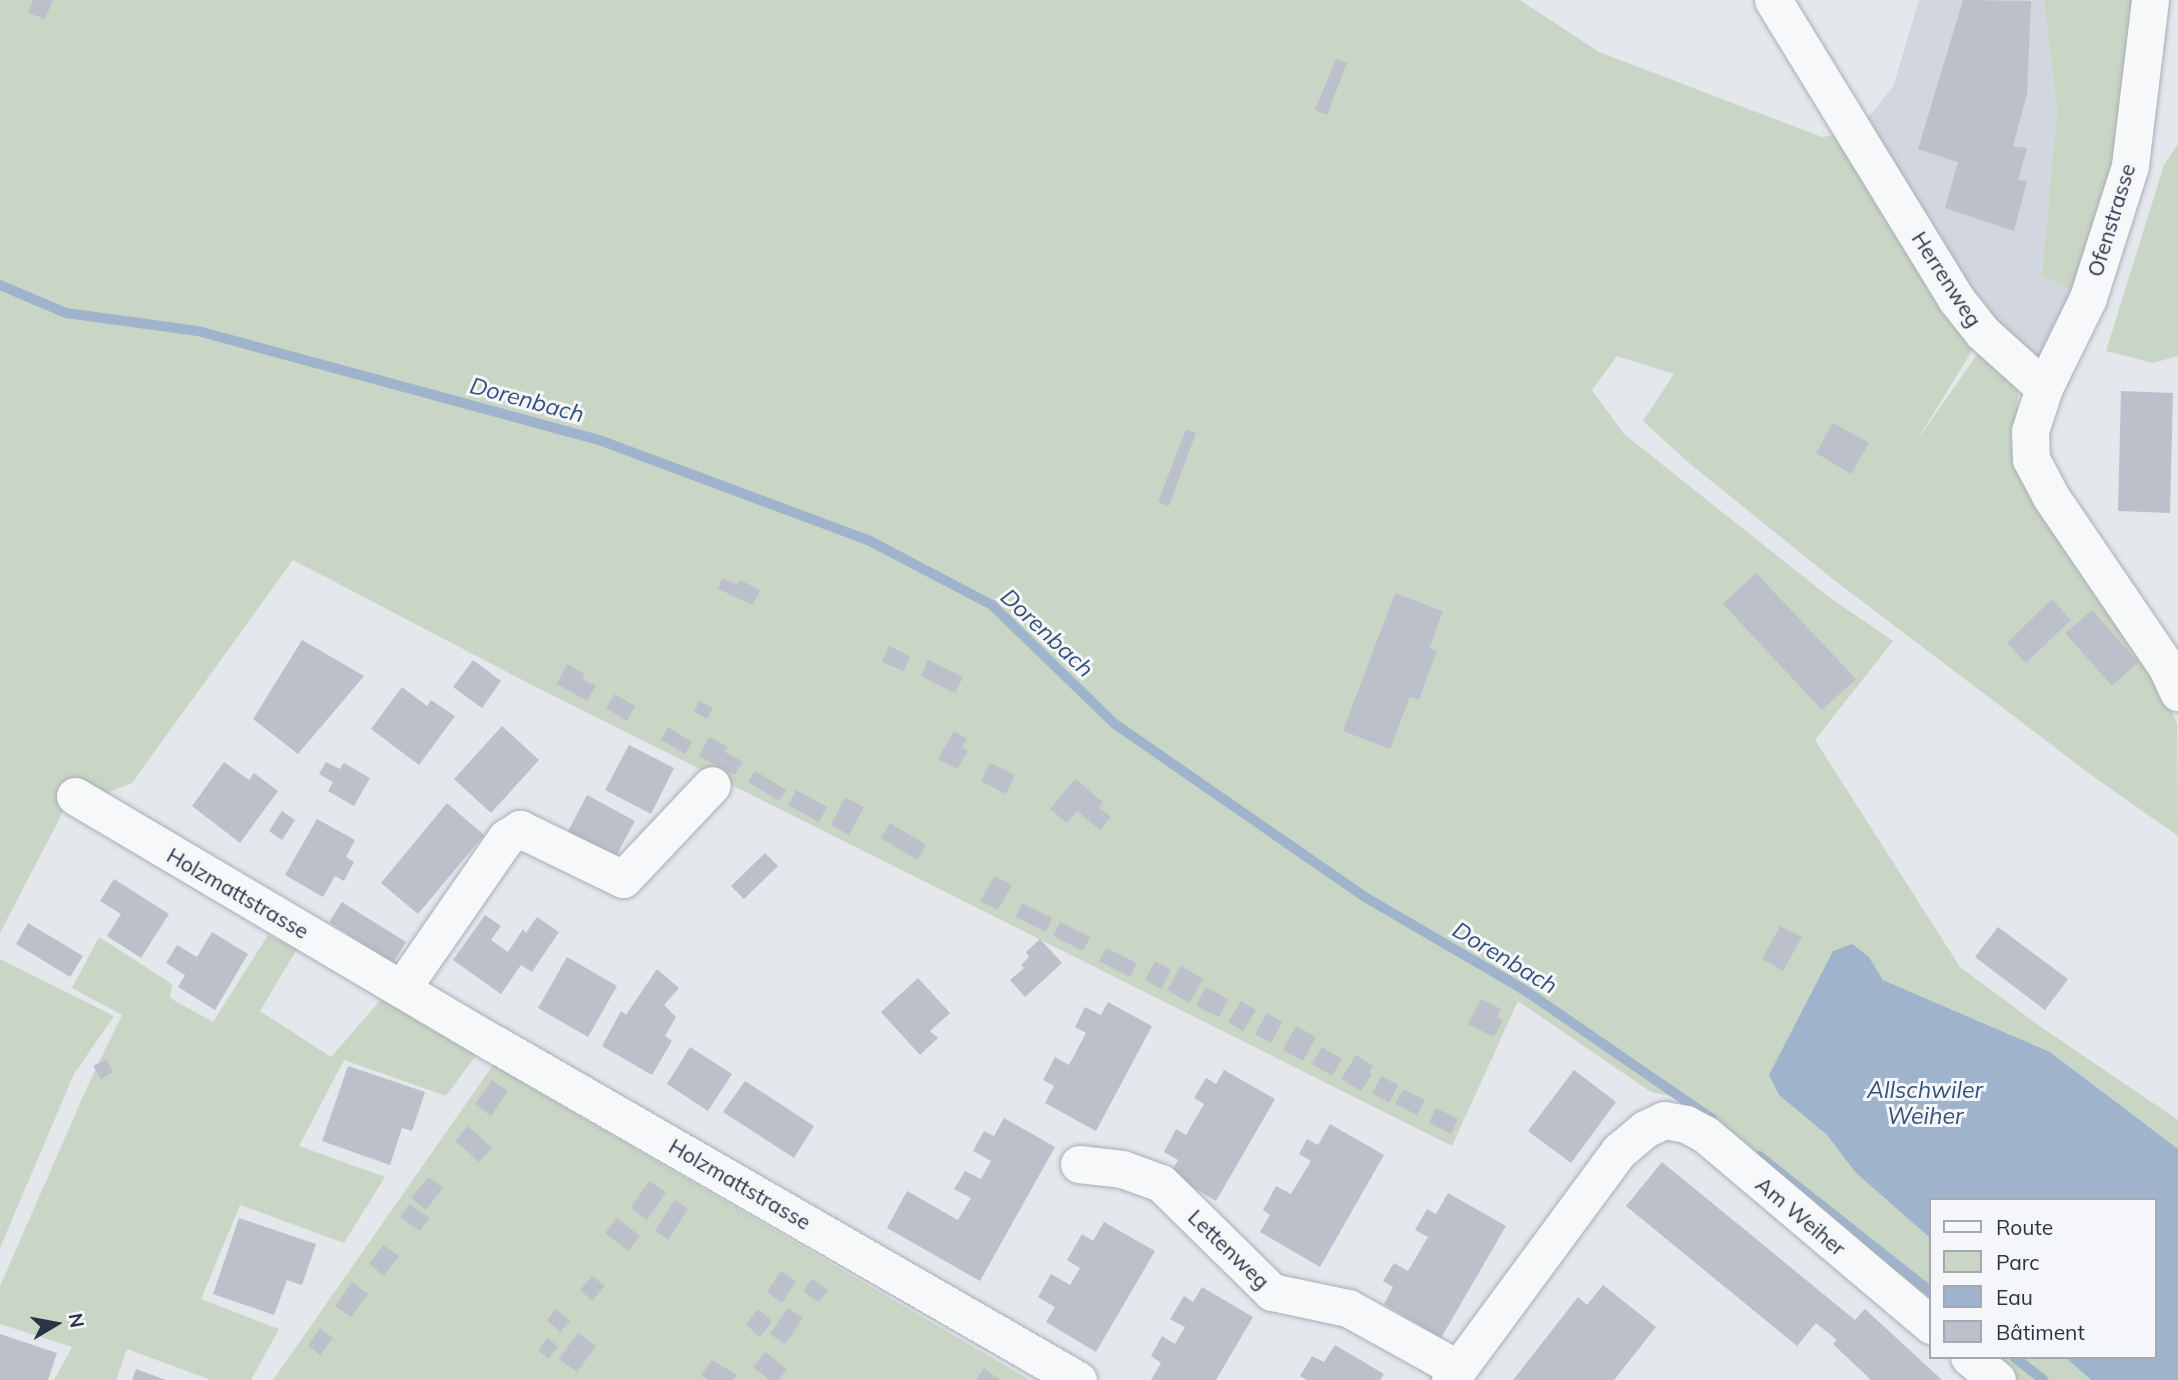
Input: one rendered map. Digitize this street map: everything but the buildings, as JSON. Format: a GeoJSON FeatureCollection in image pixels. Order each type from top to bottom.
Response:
{"type":"FeatureCollection","features":[{"type":"Feature","properties":{"kind":"street","name":"Herrenweg"},"geometry":{"type":"LineString","coordinates":[[1773,0],[1956,299],[1983,333],[2044,388]]}},
{"type":"Feature","properties":{"kind":"street","name":"Ofenstrasse"},"geometry":{"type":"LineString","coordinates":[[2044,388],[2088,298],[2130,166],[2150,0]]}},
{"type":"Feature","properties":{"kind":"street"},"geometry":{"type":"LineString","coordinates":[[2044,388],[2030,432],[2031,458],[2051,497],[2166,666],[2178,691]]}},
{"type":"Feature","properties":{"kind":"street"},"geometry":{"type":"LineString","coordinates":[[402,988],[506,838],[520,829],[623,879],[712,785]]}},
{"type":"Feature","properties":{"kind":"street","name":"Holzmattstrasse"},"geometry":{"type":"LineString","coordinates":[[75,796],[1078,1380]]}},
{"type":"Feature","properties":{"kind":"street","name":"Am Weiher"},"geometry":{"type":"LineString","coordinates":[[1664,1120],[1686,1124],[1705,1134],[1930,1324]]}},
{"type":"Feature","properties":{"kind":"street","name":"Lettenweg"},"geometry":{"type":"LineString","coordinates":[[1079,1164],[1122,1169],[1161,1183],[1272,1292],[1348,1308],[1454,1375],[1619,1151],[1645,1129],[1664,1120]]}},
{"type":"Feature","properties":{"kind":"street"},"geometry":{"type":"LineString","coordinates":[[1971,1359],[1997,1380]]}},
{"type":"Feature","properties":{"kind":"shaded area"},"geometry":{"type":"Polygon","coordinates":[[[1919,0],[2044,0],[2057,111],[2042,276],[2088,298],[2044,388],[1856,132],[1893,87],[1919,0]]]}},
{"type":"Feature","properties":{"kind":"green space"},"geometry":{"type":"Polygon","coordinates":[[[0,0],[1520,0],[1599,52],[1822,137],[1855,132],[1983,333],[1916,442],[1985,343],[2018,389],[2016,439],[2150,662],[2177,723],[2178,836],[2094,777],[1834,580],[1689,463],[1643,421],[1674,374],[1617,356],[1592,390],[1624,434],[1829,597],[1893,641],[1815,740],[1960,967],[2041,1027],[2178,1120],[2178,1149],[2050,1052],[1883,980],[1869,957],[1779,1095],[1827,1135],[1855,1172],[1930,1238],[1930,1304],[1676,1097],[1651,1092],[1518,1001],[1452,1146],[532,685],[293,560],[132,783],[64,810],[0,933],[0,0]],[[1395,593],[1410,697],[1419,700],[1437,651],[1430,648],[1443,611],[1395,593]]]}},
{"type":"Feature","properties":{"kind":"green space"},"geometry":{"type":"Polygon","coordinates":[[[2044,0],[2150,0],[2088,298],[2042,276],[2057,111],[2044,0]]]}},
{"type":"Feature","properties":{"kind":"green space"},"geometry":{"type":"Polygon","coordinates":[[[2178,144],[2178,356],[2153,363],[2106,351],[2164,165],[2178,144]]]}},
{"type":"Feature","properties":{"kind":"green space"},"geometry":{"type":"Polygon","coordinates":[[[268,935],[297,949],[260,1011],[331,1057],[384,996],[477,1054],[446,1096],[344,1060],[299,1146],[385,1177],[344,1243],[240,1205],[201,1299],[279,1329],[251,1380],[211,1380],[127,1349],[116,1380],[54,1380],[72,1347],[0,1324],[0,1286],[89,1083],[122,1015],[72,988],[99,937],[172,984],[170,998],[213,1022],[268,935]]]}},
{"type":"Feature","properties":{"kind":"green space"},"geometry":{"type":"Polygon","coordinates":[[[0,959],[114,1016],[74,1074],[0,1248],[0,959]]]}},
{"type":"Feature","properties":{"kind":"green space"},"geometry":{"type":"Polygon","coordinates":[[[493,1065],[590,1122],[1030,1380],[273,1380],[493,1065]]]}},
{"type":"Feature","properties":{"kind":"green space"},"geometry":{"type":"Polygon","coordinates":[[[1995,1359],[2067,1359],[2091,1380],[2019,1380],[1995,1359]]]}},
{"type":"Feature","properties":{"kind":"water","name":"Allschwiler Weiher"},"geometry":{"type":"Polygon","coordinates":[[[1852,944],[1869,957],[1883,980],[2050,1052],[2178,1149],[2178,1380],[2091,1380],[2067,1359],[2157,1359],[2157,1198],[1930,1198],[1930,1238],[1855,1172],[1827,1135],[1779,1095],[1769,1075],[1833,951],[1852,944]]]}},
{"type":"Feature","properties":{"kind":"waterway","name":"Dorenbach"},"geometry":{"type":"LineString","coordinates":[[0,285],[66,313],[198,331],[599,440],[870,541],[992,605],[1115,724],[1363,896],[1523,989],[1712,1119]]}},
{"type":"Feature","properties":{"kind":"waterway","name":"Dorenbach"},"geometry":{"type":"LineString","coordinates":[[1759,1156],[1930,1291]]}},
{"type":"Feature","properties":{"kind":"waterway","name":"Dorenbach"},"geometry":{"type":"LineString","coordinates":[[2017,1359],[2043,1380]]}}]}
